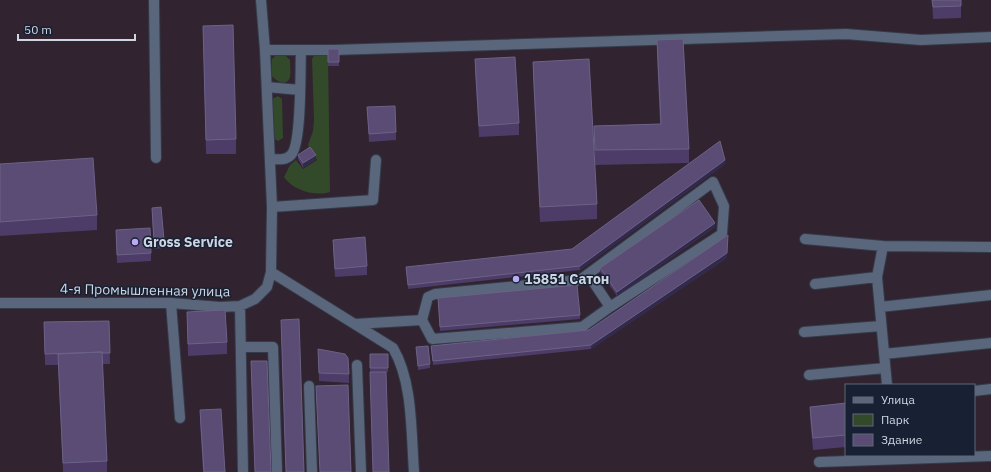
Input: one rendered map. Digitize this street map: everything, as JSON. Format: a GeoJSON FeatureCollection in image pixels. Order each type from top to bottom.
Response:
{"type":"FeatureCollection","features":[{"type":"Feature","properties":{"kind":"street"},"geometry":{"type":"LineString","coordinates":[[154,0],[156,158]]}},
{"type":"Feature","properties":{"kind":"street","name":"4-я Промышленная улица"},"geometry":{"type":"LineString","coordinates":[[0,303],[171,302],[240,306],[255,299],[267,287],[271,272],[272,207],[265,50],[261,0]]}},
{"type":"Feature","properties":{"kind":"street"},"geometry":{"type":"LineString","coordinates":[[265,50],[846,34],[921,40],[991,37]]}},
{"type":"Feature","properties":{"kind":"street"},"geometry":{"type":"LineString","coordinates":[[270,159],[285,159],[292,154],[298,139],[301,50]]}},
{"type":"Feature","properties":{"kind":"street"},"geometry":{"type":"LineString","coordinates":[[267,88],[300,90]]}},
{"type":"Feature","properties":{"kind":"street"},"geometry":{"type":"LineString","coordinates":[[272,207],[373,200],[376,160]]}},
{"type":"Feature","properties":{"kind":"street"},"geometry":{"type":"LineString","coordinates":[[714,182],[724,206],[722,234],[582,327],[432,339],[422,320],[428,297],[435,294],[580,280],[588,274],[714,182]]}},
{"type":"Feature","properties":{"kind":"street"},"geometry":{"type":"LineString","coordinates":[[805,239],[883,246],[991,246]]}},
{"type":"Feature","properties":{"kind":"street"},"geometry":{"type":"LineString","coordinates":[[883,246],[877,277],[887,384]]}},
{"type":"Feature","properties":{"kind":"street"},"geometry":{"type":"LineString","coordinates":[[271,272],[393,348],[401,362],[406,380],[414,472]]}},
{"type":"Feature","properties":{"kind":"street"},"geometry":{"type":"LineString","coordinates":[[588,274],[610,307]]}},
{"type":"Feature","properties":{"kind":"street"},"geometry":{"type":"LineString","coordinates":[[814,284],[877,277]]}},
{"type":"Feature","properties":{"kind":"street"},"geometry":{"type":"LineString","coordinates":[[880,307],[991,295]]}},
{"type":"Feature","properties":{"kind":"street"},"geometry":{"type":"LineString","coordinates":[[171,302],[180,418]]}},
{"type":"Feature","properties":{"kind":"street"},"geometry":{"type":"LineString","coordinates":[[240,306],[243,472]]}},
{"type":"Feature","properties":{"kind":"street"},"geometry":{"type":"LineString","coordinates":[[355,324],[422,320]]}},
{"type":"Feature","properties":{"kind":"street"},"geometry":{"type":"LineString","coordinates":[[804,332],[882,326]]}},
{"type":"Feature","properties":{"kind":"street"},"geometry":{"type":"LineString","coordinates":[[884,354],[991,343]]}},
{"type":"Feature","properties":{"kind":"street"},"geometry":{"type":"LineString","coordinates":[[241,347],[273,347],[277,472]]}},
{"type":"Feature","properties":{"kind":"street"},"geometry":{"type":"LineString","coordinates":[[357,365],[361,472]]}},
{"type":"Feature","properties":{"kind":"street"},"geometry":{"type":"LineString","coordinates":[[809,375],[885,368]]}},
{"type":"Feature","properties":{"kind":"street"},"geometry":{"type":"LineString","coordinates":[[309,386],[312,472]]}},
{"type":"Feature","properties":{"kind":"street"},"geometry":{"type":"LineString","coordinates":[[975,391],[991,389]]}},
{"type":"Feature","properties":{"kind":"street"},"geometry":{"type":"LineString","coordinates":[[820,462],[894,457],[991,456]]}},
{"type":"Feature","properties":{"kind":"shaded area"},"geometry":{"type":"Polygon","coordinates":[[[0,0],[991,0],[991,472],[0,472],[0,0]]]}},
{"type":"Feature","properties":{"kind":"green space"},"geometry":{"type":"Polygon","coordinates":[[[277,54],[284,54],[290,60],[290,77],[284,83],[278,81],[271,75],[272,59],[277,54]]]}},
{"type":"Feature","properties":{"kind":"green space"},"geometry":{"type":"Polygon","coordinates":[[[315,54],[328,54],[330,192],[318,194],[304,191],[292,186],[284,177],[290,165],[296,160],[303,169],[317,160],[308,145],[313,131],[314,120],[312,59],[315,54]]]}},
{"type":"Feature","properties":{"kind":"green space"},"geometry":{"type":"Polygon","coordinates":[[[278,96],[282,99],[283,138],[278,141],[273,138],[272,99],[278,96]]]}},
{"type":"Feature","properties":{"kind":"building"},"geometry":{"type":"Polygon","coordinates":[[[932,0],[961,0],[961,6],[933,7],[932,0]]]}},
{"type":"Feature","properties":{"kind":"building"},"geometry":{"type":"Polygon","coordinates":[[[233,25],[236,139],[206,140],[203,26],[233,25]]]}},
{"type":"Feature","properties":{"kind":"building"},"geometry":{"type":"Polygon","coordinates":[[[683,39],[689,149],[595,150],[594,126],[661,124],[657,40],[683,39]]]}},
{"type":"Feature","properties":{"kind":"building"},"geometry":{"type":"Polygon","coordinates":[[[328,49],[339,49],[339,62],[328,62],[328,49]]]}},
{"type":"Feature","properties":{"kind":"building"},"geometry":{"type":"Polygon","coordinates":[[[515,57],[519,123],[479,126],[475,59],[515,57]]]}},
{"type":"Feature","properties":{"kind":"building"},"geometry":{"type":"Polygon","coordinates":[[[589,59],[597,204],[540,207],[533,62],[589,59]]]}},
{"type":"Feature","properties":{"kind":"building"},"geometry":{"type":"Polygon","coordinates":[[[395,106],[396,132],[369,134],[367,107],[395,106]]]}},
{"type":"Feature","properties":{"kind":"building"},"geometry":{"type":"Polygon","coordinates":[[[720,141],[725,160],[580,266],[408,285],[406,267],[572,249],[720,141]]]}},
{"type":"Feature","properties":{"kind":"building"},"geometry":{"type":"Polygon","coordinates":[[[310,147],[316,155],[303,163],[298,155],[310,147]]]}},
{"type":"Feature","properties":{"kind":"building"},"geometry":{"type":"Polygon","coordinates":[[[93,158],[97,215],[0,222],[0,164],[93,158]]]}},
{"type":"Feature","properties":{"kind":"building"},"geometry":{"type":"Polygon","coordinates":[[[699,200],[715,223],[617,292],[600,268],[699,200]]]}},
{"type":"Feature","properties":{"kind":"building"},"geometry":{"type":"Polygon","coordinates":[[[161,207],[164,240],[154,241],[152,208],[161,207]]]}},
{"type":"Feature","properties":{"kind":"building"},"geometry":{"type":"Polygon","coordinates":[[[150,228],[151,253],[117,255],[116,230],[150,228]]]}},
{"type":"Feature","properties":{"kind":"building"},"geometry":{"type":"Polygon","coordinates":[[[728,235],[727,253],[591,345],[433,361],[431,346],[589,330],[728,235]]]}},
{"type":"Feature","properties":{"kind":"building"},"geometry":{"type":"Polygon","coordinates":[[[365,237],[367,266],[335,269],[333,240],[365,237]]]}},
{"type":"Feature","properties":{"kind":"building"},"geometry":{"type":"Polygon","coordinates":[[[577,285],[580,315],[440,327],[438,298],[577,285]]]}},
{"type":"Feature","properties":{"kind":"building"},"geometry":{"type":"Polygon","coordinates":[[[225,310],[227,342],[188,344],[187,312],[225,310]]]}},
{"type":"Feature","properties":{"kind":"building"},"geometry":{"type":"Polygon","coordinates":[[[299,319],[304,472],[286,472],[281,320],[299,319]]]}},
{"type":"Feature","properties":{"kind":"building"},"geometry":{"type":"Polygon","coordinates":[[[109,321],[110,353],[45,354],[44,322],[109,321]]]}},
{"type":"Feature","properties":{"kind":"building"},"geometry":{"type":"Polygon","coordinates":[[[428,346],[430,364],[418,366],[416,347],[428,346]]]}},
{"type":"Feature","properties":{"kind":"building"},"geometry":{"type":"Polygon","coordinates":[[[318,349],[345,354],[348,358],[349,374],[319,373],[318,349]]]}},
{"type":"Feature","properties":{"kind":"building"},"geometry":{"type":"Polygon","coordinates":[[[102,352],[107,461],[63,463],[58,354],[102,352]]]}},
{"type":"Feature","properties":{"kind":"building"},"geometry":{"type":"Polygon","coordinates":[[[370,354],[388,354],[388,368],[370,368],[370,354]]]}},
{"type":"Feature","properties":{"kind":"building"},"geometry":{"type":"Polygon","coordinates":[[[251,361],[267,361],[271,472],[255,472],[251,361]]]}},
{"type":"Feature","properties":{"kind":"building"},"geometry":{"type":"Polygon","coordinates":[[[370,372],[386,372],[389,472],[373,472],[370,372]]]}},
{"type":"Feature","properties":{"kind":"building"},"geometry":{"type":"Polygon","coordinates":[[[348,385],[351,472],[320,472],[316,386],[348,385]]]}},
{"type":"Feature","properties":{"kind":"building"},"geometry":{"type":"Polygon","coordinates":[[[845,403],[845,435],[813,438],[810,407],[845,403]]]}},
{"type":"Feature","properties":{"kind":"building"},"geometry":{"type":"Polygon","coordinates":[[[221,409],[225,472],[204,472],[200,410],[221,409]]]}},
{"type":"Feature","properties":{"kind":"place","name":"Gross Service"},"geometry":{"type":"Point","coordinates":[135,242]}},
{"type":"Feature","properties":{"kind":"place","name":"15851 Сатон"},"geometry":{"type":"Point","coordinates":[516,279]}}]}
